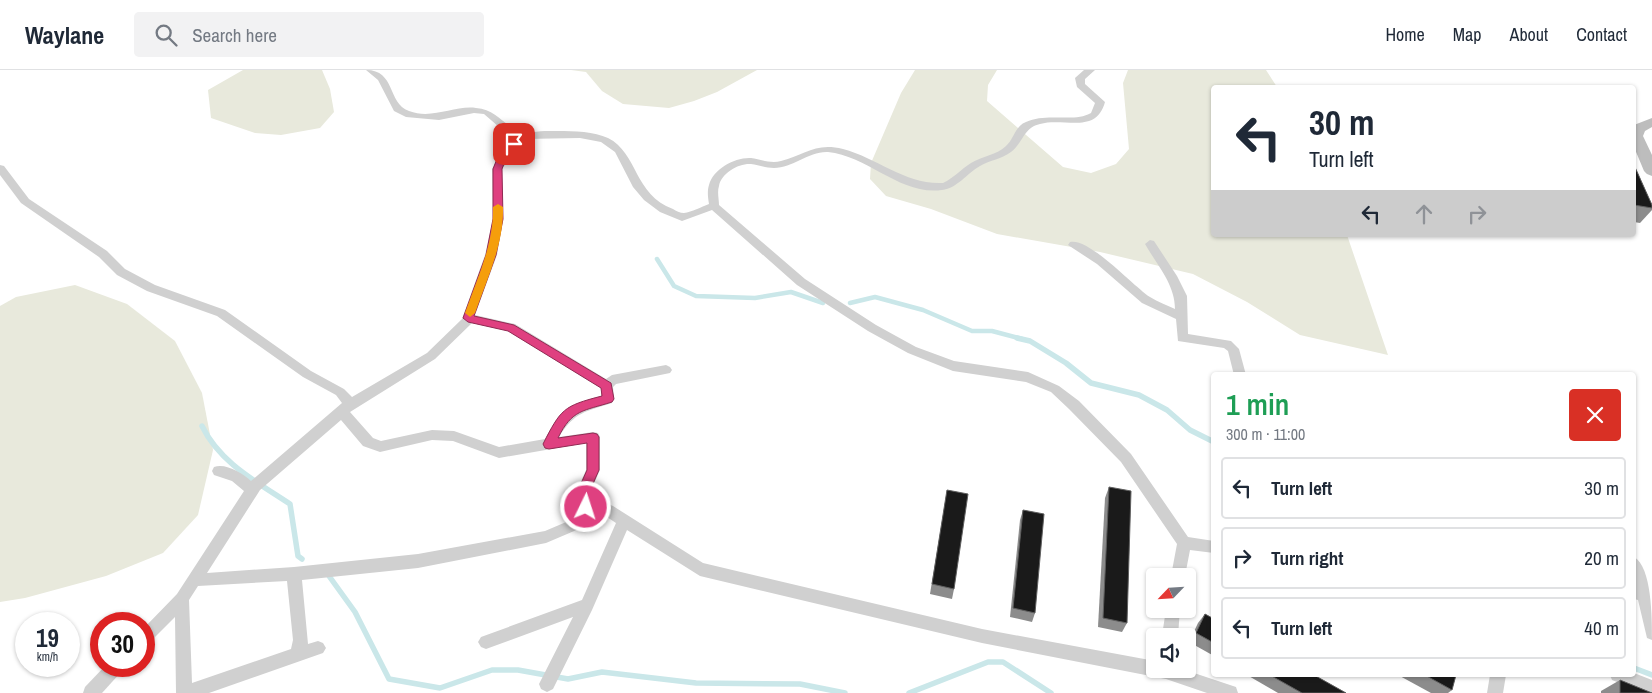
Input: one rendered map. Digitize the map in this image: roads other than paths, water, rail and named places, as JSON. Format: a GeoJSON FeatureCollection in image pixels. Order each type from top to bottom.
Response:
{"type":"FeatureCollection","features":[{"type":"Feature","properties":{"kind":"street"},"geometry":{"type":"LineString","coordinates":[[371,70],[382,79],[397,109],[409,115],[440,117],[474,110],[487,112],[502,125],[521,136],[544,134],[571,135],[604,140],[618,150],[637,185],[648,198],[664,210],[682,217],[714,206]]}},
{"type":"Feature","properties":{"kind":"street"},"geometry":{"type":"LineString","coordinates":[[1090,70],[1080,78],[1080,85],[1100,102],[1099,110],[1092,117],[1083,120],[1052,118],[1032,122],[1019,131],[1014,145],[1008,150],[973,165],[947,185],[941,187],[918,184],[851,155],[828,149],[816,150],[776,166],[749,161],[737,163],[721,173],[714,184],[714,206],[801,282],[872,328],[912,350],[953,366],[1028,377],[1055,389],[1074,405],[1126,458],[1184,543],[1179,568]]}},
{"type":"Feature","properties":{"kind":"street"},"geometry":{"type":"LineString","coordinates":[[1652,122],[1639,128],[1636,136],[1652,171]]}},
{"type":"Feature","properties":{"kind":"street"},"geometry":{"type":"LineString","coordinates":[[155,626],[182,598],[256,486],[346,407],[431,356],[468,318],[491,255],[498,219],[497,169],[521,136]]}},
{"type":"Feature","properties":{"kind":"street"},"geometry":{"type":"LineString","coordinates":[[0,168],[25,201],[103,254],[121,272],[151,288],[221,313],[307,374],[340,392],[346,407],[368,442],[380,447],[432,435],[454,436],[499,453],[593,437],[593,470],[582,495],[586,507],[597,515]]}},
{"type":"Feature","properties":{"kind":"street"},"geometry":{"type":"LineString","coordinates":[[1150,244],[1173,279],[1181,296],[1182,338],[1227,344],[1233,349],[1239,372]]}},
{"type":"Feature","properties":{"kind":"street"},"geometry":{"type":"LineString","coordinates":[[1074,245],[1101,261],[1146,300],[1182,317]]}},
{"type":"Feature","properties":{"kind":"street"},"geometry":{"type":"LineString","coordinates":[[468,318],[511,327],[607,386]]}},
{"type":"Feature","properties":{"kind":"street"},"geometry":{"type":"LineString","coordinates":[[549,444],[561,421],[578,407],[608,399],[607,386],[612,380],[666,370]]}},
{"type":"Feature","properties":{"kind":"street"},"geometry":{"type":"LineString","coordinates":[[219,471],[256,486]]}},
{"type":"Feature","properties":{"kind":"street"},"geometry":{"type":"LineString","coordinates":[[194,580],[294,574],[418,561],[546,537],[608,510],[700,569],[982,636],[1146,666]]}},
{"type":"Feature","properties":{"kind":"street"},"geometry":{"type":"LineString","coordinates":[[547,684],[586,605],[624,521]]}},
{"type":"Feature","properties":{"kind":"street"},"geometry":{"type":"LineString","coordinates":[[1184,543],[1211,547]]}},
{"type":"Feature","properties":{"kind":"street"},"geometry":{"type":"LineString","coordinates":[[1636,566],[1642,574],[1639,594],[1652,633]]}},
{"type":"Feature","properties":{"kind":"street"},"geometry":{"type":"LineString","coordinates":[[294,574],[301,640],[298,654]]}},
{"type":"Feature","properties":{"kind":"street"},"geometry":{"type":"LineString","coordinates":[[182,598],[185,693],[318,648]]}},
{"type":"Feature","properties":{"kind":"street"},"geometry":{"type":"LineString","coordinates":[[486,642],[586,605]]}},
{"type":"Feature","properties":{"kind":"street"},"geometry":{"type":"LineString","coordinates":[[91,693],[106,677]]}},
{"type":"Feature","properties":{"kind":"street"},"geometry":{"type":"LineString","coordinates":[[1495,693],[1498,677]]}},
{"type":"Feature","properties":{"kind":"street"},"geometry":{"type":"LineString","coordinates":[[1623,677],[1652,688]]}},
{"type":"Feature","properties":{"kind":"street"},"geometry":{"type":"LineString","coordinates":[[1188,678],[1230,693]]}},
{"type":"Feature","properties":{"kind":"waterway"},"geometry":{"type":"LineString","coordinates":[[657,259],[674,286],[696,296],[755,298],[791,292],[823,303]]}},
{"type":"Feature","properties":{"kind":"waterway"},"geometry":{"type":"LineString","coordinates":[[850,303],[875,297],[923,310],[972,331],[992,331],[1022,339]]}},
{"type":"Feature","properties":{"kind":"waterway"},"geometry":{"type":"LineString","coordinates":[[1017,338],[1030,341],[1066,363],[1091,383],[1139,395],[1167,410],[1190,430],[1211,440]]}},
{"type":"Feature","properties":{"kind":"waterway"},"geometry":{"type":"LineString","coordinates":[[202,426],[219,451],[240,471],[290,504],[298,556],[302,559]]}},
{"type":"Feature","properties":{"kind":"waterway"},"geometry":{"type":"LineString","coordinates":[[329,576],[355,612],[389,679],[440,688],[492,670],[518,670],[568,679],[602,672],[696,683],[800,684],[845,693]]}},
{"type":"Feature","properties":{"kind":"waterway"},"geometry":{"type":"LineString","coordinates":[[909,693],[988,662],[1003,662],[1051,693]]}},
{"type":"Feature","properties":{"kind":"waterway"},"geometry":{"type":"LineString","coordinates":[[1636,669],[1652,675]]}}]}
